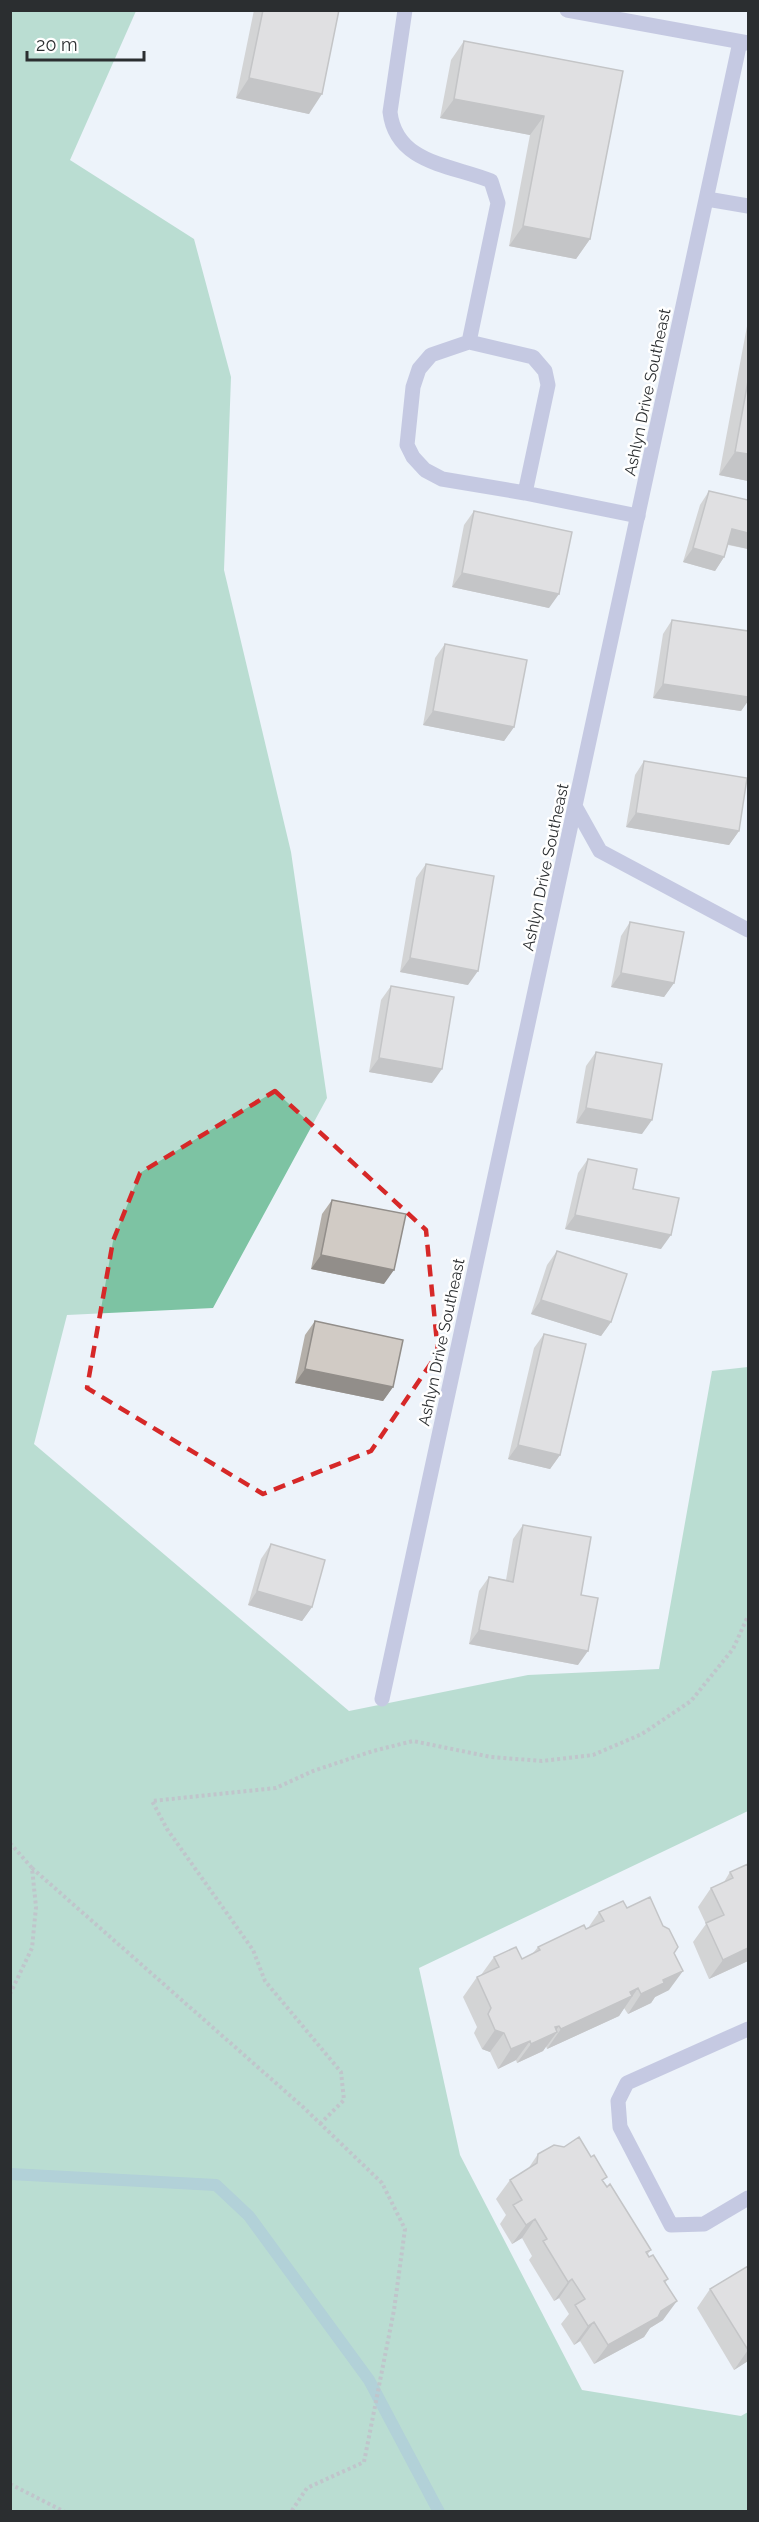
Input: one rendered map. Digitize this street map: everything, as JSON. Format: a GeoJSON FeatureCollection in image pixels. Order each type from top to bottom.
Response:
{"type":"FeatureCollection","features":[{"type":"Feature","properties":{"kind":"street"},"geometry":{"type":"LineString","coordinates":[[405,10],[390,112],[392,127],[402,144],[413,154],[491,181],[496,190],[498,203],[469,342]]}},
{"type":"Feature","properties":{"kind":"street"},"geometry":{"type":"LineString","coordinates":[[567,10],[744,43]]}},
{"type":"Feature","properties":{"kind":"street","name":"Ashlyn Drive Southeast"},"geometry":{"type":"LineString","coordinates":[[382,1699],[707,199],[744,43]]}},
{"type":"Feature","properties":{"kind":"street"},"geometry":{"type":"LineString","coordinates":[[707,199],[748,206]]}},
{"type":"Feature","properties":{"kind":"street"},"geometry":{"type":"LineString","coordinates":[[525,493],[548,386],[545,371],[533,357],[469,342],[431,355],[419,369],[413,387],[407,445],[413,457],[425,470],[442,479],[638,516]]}},
{"type":"Feature","properties":{"kind":"street"},"geometry":{"type":"LineString","coordinates":[[576,808],[600,851],[748,930]]}},
{"type":"Feature","properties":{"kind":"street"},"geometry":{"type":"LineString","coordinates":[[748,2029],[627,2083],[618,2101],[620,2127],[671,2226],[704,2224],[748,2198]]}},
{"type":"Feature","properties":{"kind":"path"},"geometry":{"type":"LineString","coordinates":[[320,2124],[344,2100],[341,2072],[265,1981],[254,1950],[167,1829],[152,1801],[276,1788],[313,1771],[373,1751],[413,1741],[491,1757],[542,1761],[593,1755],[642,1734],[691,1701],[733,1649],[748,1616]]}},
{"type":"Feature","properties":{"kind":"path"},"geometry":{"type":"LineString","coordinates":[[10,1843],[32,1868],[320,2124],[382,2183],[405,2229],[394,2310],[364,2462],[307,2488],[291,2511]]}},
{"type":"Feature","properties":{"kind":"path"},"geometry":{"type":"LineString","coordinates":[[10,1994],[32,1948],[36,1907],[32,1868]]}},
{"type":"Feature","properties":{"kind":"path"},"geometry":{"type":"LineString","coordinates":[[10,2484],[65,2511]]}},
{"type":"Feature","properties":{"kind":"highlighted area"},"geometry":{"type":"Polygon","coordinates":[[[275,1091],[426,1230],[438,1353],[371,1451],[263,1494],[87,1388],[113,1241],[140,1173],[275,1091]]]}},
{"type":"Feature","properties":{"kind":"green space"},"geometry":{"type":"Polygon","coordinates":[[[11,11],[136,11],[70,160],[194,239],[231,377],[224,570],[291,852],[327,1098],[213,1308],[67,1315],[34,1444],[349,1711],[528,1675],[659,1669],[712,1371],[748,1367],[748,1811],[419,1968],[460,2155],[582,2390],[741,2416],[748,2412],[748,2511],[11,2512],[11,11]]]}},
{"type":"Feature","properties":{"kind":"building"},"geometry":{"type":"Polygon","coordinates":[[[263,10],[339,10],[322,94],[249,78],[263,10]]]}},
{"type":"Feature","properties":{"kind":"building"},"geometry":{"type":"Polygon","coordinates":[[[464,41],[623,71],[590,239],[523,226],[544,116],[454,99],[464,41]]]}},
{"type":"Feature","properties":{"kind":"building"},"geometry":{"type":"Polygon","coordinates":[[[748,381],[748,454],[735,452],[748,381]]]}},
{"type":"Feature","properties":{"kind":"building"},"geometry":{"type":"Polygon","coordinates":[[[709,491],[748,500],[748,533],[732,529],[724,557],[693,548],[709,491]]]}},
{"type":"Feature","properties":{"kind":"building"},"geometry":{"type":"Polygon","coordinates":[[[474,511],[572,532],[559,594],[462,573],[474,511]]]}},
{"type":"Feature","properties":{"kind":"building"},"geometry":{"type":"Polygon","coordinates":[[[672,620],[748,631],[748,697],[663,684],[672,620]]]}},
{"type":"Feature","properties":{"kind":"building"},"geometry":{"type":"Polygon","coordinates":[[[445,644],[527,660],[514,727],[433,711],[445,644]]]}},
{"type":"Feature","properties":{"kind":"building"},"geometry":{"type":"Polygon","coordinates":[[[644,761],[747,778],[739,831],[636,813],[644,761]]]}},
{"type":"Feature","properties":{"kind":"building"},"geometry":{"type":"Polygon","coordinates":[[[426,864],[494,876],[478,971],[410,958],[426,864]]]}},
{"type":"Feature","properties":{"kind":"building"},"geometry":{"type":"Polygon","coordinates":[[[630,922],[684,932],[674,983],[621,973],[630,922]]]}},
{"type":"Feature","properties":{"kind":"building"},"geometry":{"type":"Polygon","coordinates":[[[391,986],[454,997],[442,1069],[379,1058],[391,986]]]}},
{"type":"Feature","properties":{"kind":"building"},"geometry":{"type":"Polygon","coordinates":[[[596,1052],[662,1064],[652,1120],[586,1108],[596,1052]]]}},
{"type":"Feature","properties":{"kind":"building"},"geometry":{"type":"Polygon","coordinates":[[[588,1159],[637,1169],[633,1189],[679,1198],[671,1235],[575,1215],[588,1159]]]}},
{"type":"Feature","properties":{"kind":"building"},"geometry":{"type":"Polygon","coordinates":[[[332,1200],[406,1214],[394,1270],[321,1255],[332,1200]]]}},
{"type":"Feature","properties":{"kind":"building"},"geometry":{"type":"Polygon","coordinates":[[[557,1251],[627,1274],[611,1322],[541,1300],[557,1251]]]}},
{"type":"Feature","properties":{"kind":"building"},"geometry":{"type":"Polygon","coordinates":[[[315,1321],[403,1340],[393,1387],[305,1369],[315,1321]]]}},
{"type":"Feature","properties":{"kind":"building"},"geometry":{"type":"Polygon","coordinates":[[[544,1334],[586,1344],[560,1455],[518,1445],[544,1334]]]}},
{"type":"Feature","properties":{"kind":"building"},"geometry":{"type":"Polygon","coordinates":[[[523,1525],[591,1537],[581,1595],[598,1598],[588,1651],[479,1630],[489,1577],[513,1582],[523,1525]]]}},
{"type":"Feature","properties":{"kind":"building"},"geometry":{"type":"Polygon","coordinates":[[[271,1544],[325,1560],[312,1607],[257,1591],[271,1544]]]}},
{"type":"Feature","properties":{"kind":"building"},"geometry":{"type":"Polygon","coordinates":[[[748,1864],[748,1948],[723,1960],[706,1923],[724,1915],[711,1888],[733,1878],[730,1872],[748,1864]]]}},
{"type":"Feature","properties":{"kind":"building"},"geometry":{"type":"Polygon","coordinates":[[[650,1897],[663,1926],[669,1929],[678,1947],[674,1953],[683,1971],[641,1994],[638,1988],[630,1992],[632,1996],[561,2029],[559,2026],[555,2027],[557,2032],[531,2044],[530,2041],[511,2049],[504,2033],[495,2030],[488,2014],[491,2008],[477,1977],[499,1967],[494,1957],[516,1947],[522,1959],[540,1950],[538,1947],[584,1925],[586,1929],[604,1921],[599,1912],[623,1901],[627,1908],[650,1897]]]}},
{"type":"Feature","properties":{"kind":"building"},"geometry":{"type":"Polygon","coordinates":[[[579,2137],[591,2157],[594,2155],[607,2177],[602,2180],[607,2187],[610,2184],[651,2250],[646,2252],[649,2257],[653,2255],[668,2279],[664,2281],[677,2301],[661,2311],[658,2317],[608,2345],[594,2322],[588,2326],[575,2305],[585,2299],[572,2279],[568,2282],[543,2241],[547,2239],[535,2219],[526,2225],[513,2205],[522,2200],[510,2180],[537,2163],[538,2154],[554,2145],[564,2147],[579,2137]]]}},
{"type":"Feature","properties":{"kind":"building"},"geometry":{"type":"Polygon","coordinates":[[[748,2266],[748,2350],[710,2289],[748,2266]]]}},
{"type":"Feature","properties":{"kind":"waterway"},"geometry":{"type":"LineString","coordinates":[[10,2174],[216,2185],[249,2216],[369,2380],[439,2512]]}}]}
